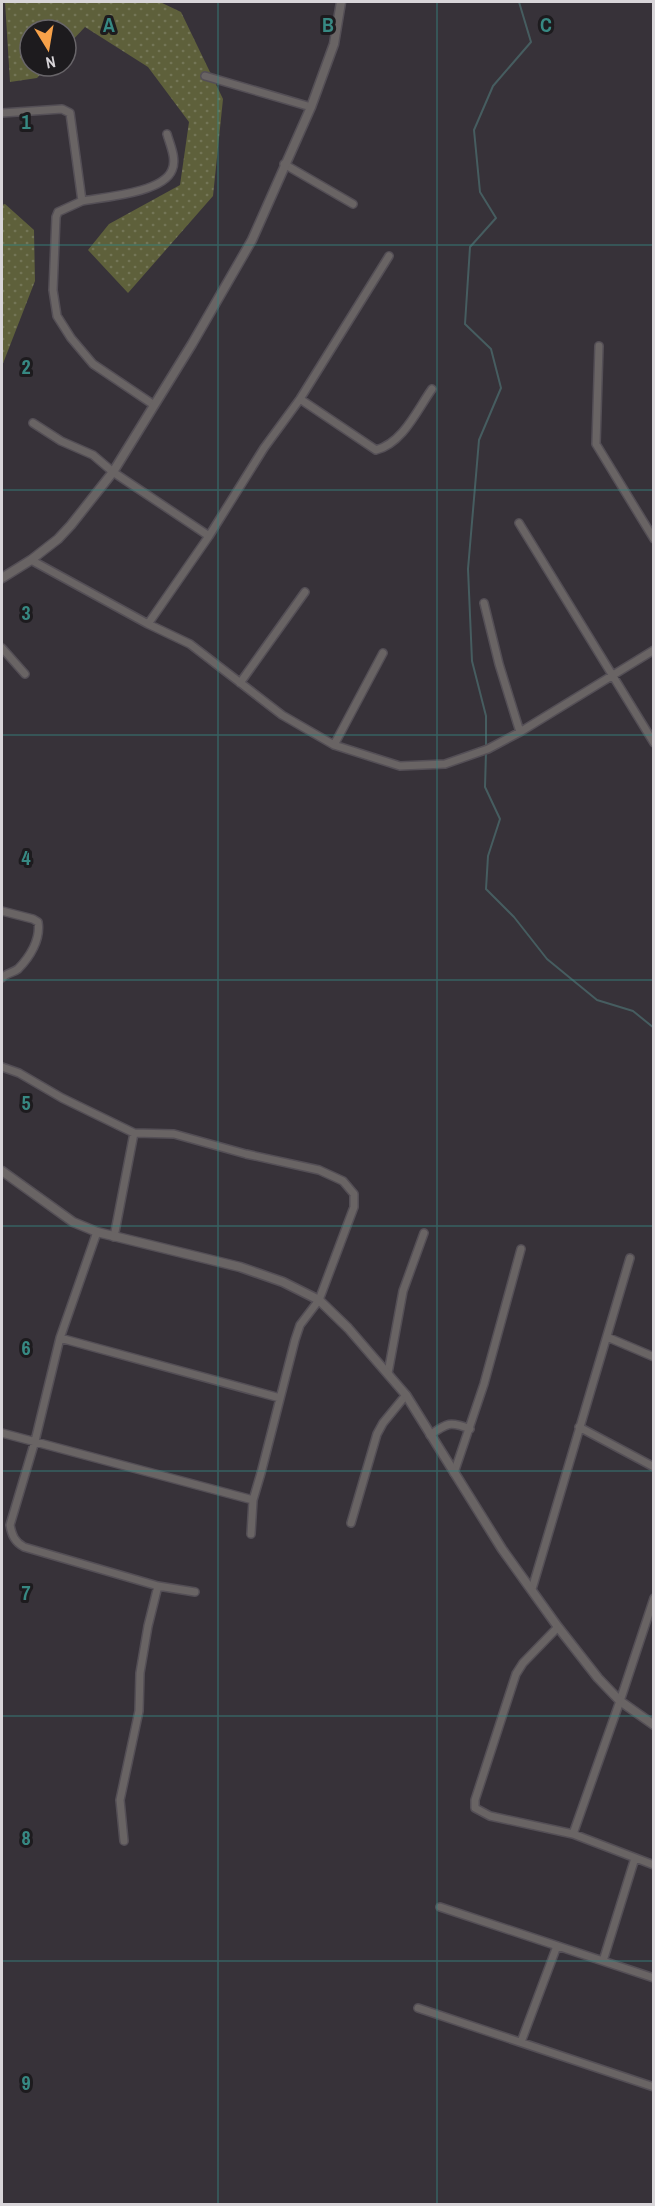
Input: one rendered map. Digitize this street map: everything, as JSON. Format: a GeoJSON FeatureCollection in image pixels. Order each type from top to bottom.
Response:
{"type":"FeatureCollection","features":[{"type":"Feature","properties":{"kind":"street"},"geometry":{"type":"LineString","coordinates":[[2,578],[31,560],[71,525],[113,472],[246,252],[310,107],[334,44],[341,2]]}},
{"type":"Feature","properties":{"kind":"street"},"geometry":{"type":"LineString","coordinates":[[206,76],[310,107]]}},
{"type":"Feature","properties":{"kind":"street"},"geometry":{"type":"LineString","coordinates":[[2,113],[62,110],[70,113],[82,201]]}},
{"type":"Feature","properties":{"kind":"street"},"geometry":{"type":"LineString","coordinates":[[154,405],[93,364],[71,338],[55,312],[53,264],[58,212],[82,201],[136,192],[164,181],[172,170],[174,159],[167,134]]}},
{"type":"Feature","properties":{"kind":"street"},"geometry":{"type":"LineString","coordinates":[[284,164],[353,204]]}},
{"type":"Feature","properties":{"kind":"street"},"geometry":{"type":"LineString","coordinates":[[148,624],[210,536],[264,448],[300,399],[390,256]]}},
{"type":"Feature","properties":{"kind":"street"},"geometry":{"type":"LineString","coordinates":[[599,346],[596,444],[654,539]]}},
{"type":"Feature","properties":{"kind":"street"},"geometry":{"type":"LineString","coordinates":[[300,399],[376,450],[391,444],[396,439],[432,389]]}},
{"type":"Feature","properties":{"kind":"street"},"geometry":{"type":"LineString","coordinates":[[33,423],[61,441],[93,455],[113,472],[210,536]]}},
{"type":"Feature","properties":{"kind":"street"},"geometry":{"type":"LineString","coordinates":[[519,522],[654,743]]}},
{"type":"Feature","properties":{"kind":"street"},"geometry":{"type":"LineString","coordinates":[[31,560],[148,624],[190,644],[282,714],[334,745],[400,766],[445,764],[484,750],[520,732],[654,650]]}},
{"type":"Feature","properties":{"kind":"street"},"geometry":{"type":"LineString","coordinates":[[240,683],[304,592]]}},
{"type":"Feature","properties":{"kind":"street"},"geometry":{"type":"LineString","coordinates":[[484,603],[499,664],[520,732]]}},
{"type":"Feature","properties":{"kind":"street"},"geometry":{"type":"LineString","coordinates":[[2,648],[25,674]]}},
{"type":"Feature","properties":{"kind":"street"},"geometry":{"type":"LineString","coordinates":[[334,745],[382,653]]}},
{"type":"Feature","properties":{"kind":"street"},"geometry":{"type":"LineString","coordinates":[[2,911],[33,919],[38,922],[39,933],[32,950],[19,968],[2,978]]}},
{"type":"Feature","properties":{"kind":"street"},"geometry":{"type":"LineString","coordinates":[[2,1067],[19,1073],[62,1098],[134,1133],[174,1134],[246,1154],[319,1170],[343,1180],[354,1194],[354,1208],[319,1300],[300,1325],[253,1500],[251,1534]]}},
{"type":"Feature","properties":{"kind":"street"},"geometry":{"type":"LineString","coordinates":[[114,1237],[134,1133]]}},
{"type":"Feature","properties":{"kind":"street"},"geometry":{"type":"LineString","coordinates":[[2,1171],[73,1222],[97,1232],[240,1266],[283,1282],[319,1300],[348,1328],[406,1395],[502,1549],[598,1678],[620,1701],[654,1725]]}},
{"type":"Feature","properties":{"kind":"street"},"geometry":{"type":"LineString","coordinates":[[97,1232],[60,1338],[35,1441],[10,1525],[11,1532],[17,1543],[24,1547],[158,1586],[195,1592]]}},
{"type":"Feature","properties":{"kind":"street"},"geometry":{"type":"LineString","coordinates":[[388,1373],[403,1291],[424,1233]]}},
{"type":"Feature","properties":{"kind":"street"},"geometry":{"type":"LineString","coordinates":[[454,1473],[484,1384],[521,1249]]}},
{"type":"Feature","properties":{"kind":"street"},"geometry":{"type":"LineString","coordinates":[[532,1589],[630,1258]]}},
{"type":"Feature","properties":{"kind":"street"},"geometry":{"type":"LineString","coordinates":[[607,1337],[654,1357]]}},
{"type":"Feature","properties":{"kind":"street"},"geometry":{"type":"LineString","coordinates":[[60,1338],[280,1398]]}},
{"type":"Feature","properties":{"kind":"street"},"geometry":{"type":"LineString","coordinates":[[351,1523],[378,1434],[383,1423],[406,1395]]}},
{"type":"Feature","properties":{"kind":"street"},"geometry":{"type":"LineString","coordinates":[[430,1435],[447,1424],[453,1423],[470,1429]]}},
{"type":"Feature","properties":{"kind":"street"},"geometry":{"type":"LineString","coordinates":[[579,1427],[654,1467]]}},
{"type":"Feature","properties":{"kind":"street"},"geometry":{"type":"LineString","coordinates":[[2,1433],[253,1500]]}},
{"type":"Feature","properties":{"kind":"street"},"geometry":{"type":"LineString","coordinates":[[124,1841],[120,1800],[138,1711],[140,1673],[148,1626],[158,1586]]}},
{"type":"Feature","properties":{"kind":"street"},"geometry":{"type":"LineString","coordinates":[[573,1834],[654,1598]]}},
{"type":"Feature","properties":{"kind":"street"},"geometry":{"type":"LineString","coordinates":[[558,1627],[523,1663],[516,1674],[475,1804],[478,1811],[490,1816],[573,1834],[654,1865]]}},
{"type":"Feature","properties":{"kind":"street"},"geometry":{"type":"LineString","coordinates":[[603,1961],[635,1858]]}},
{"type":"Feature","properties":{"kind":"street"},"geometry":{"type":"LineString","coordinates":[[440,1907],[654,1978]]}},
{"type":"Feature","properties":{"kind":"street"},"geometry":{"type":"LineString","coordinates":[[521,2042],[557,1946]]}},
{"type":"Feature","properties":{"kind":"street"},"geometry":{"type":"LineString","coordinates":[[418,2008],[654,2087]]}},
{"type":"Feature","properties":{"kind":"green space"},"geometry":{"type":"Polygon","coordinates":[[[5,2],[160,2],[181,12],[223,99],[213,196],[128,293],[88,250],[109,224],[180,185],[189,122],[148,67],[85,27],[78,34],[78,18],[18,18],[18,78],[37,78],[10,82],[5,2]]]}},
{"type":"Feature","properties":{"kind":"green space"},"geometry":{"type":"Polygon","coordinates":[[[5,204],[34,230],[35,281],[2,366],[2,205],[5,204]]]}},
{"type":"Feature","properties":{"kind":"waterway"},"geometry":{"type":"LineString","coordinates":[[486,746],[486,716],[472,661],[468,569],[479,440],[501,388],[491,349],[465,324],[470,247],[496,218],[480,192],[474,130],[493,86],[531,42],[519,2]]}},
{"type":"Feature","properties":{"kind":"waterway"},"geometry":{"type":"LineString","coordinates":[[486,752],[485,787],[500,819],[488,856],[486,889],[514,917],[547,959],[597,1000],[633,1011],[654,1028]]}}]}
